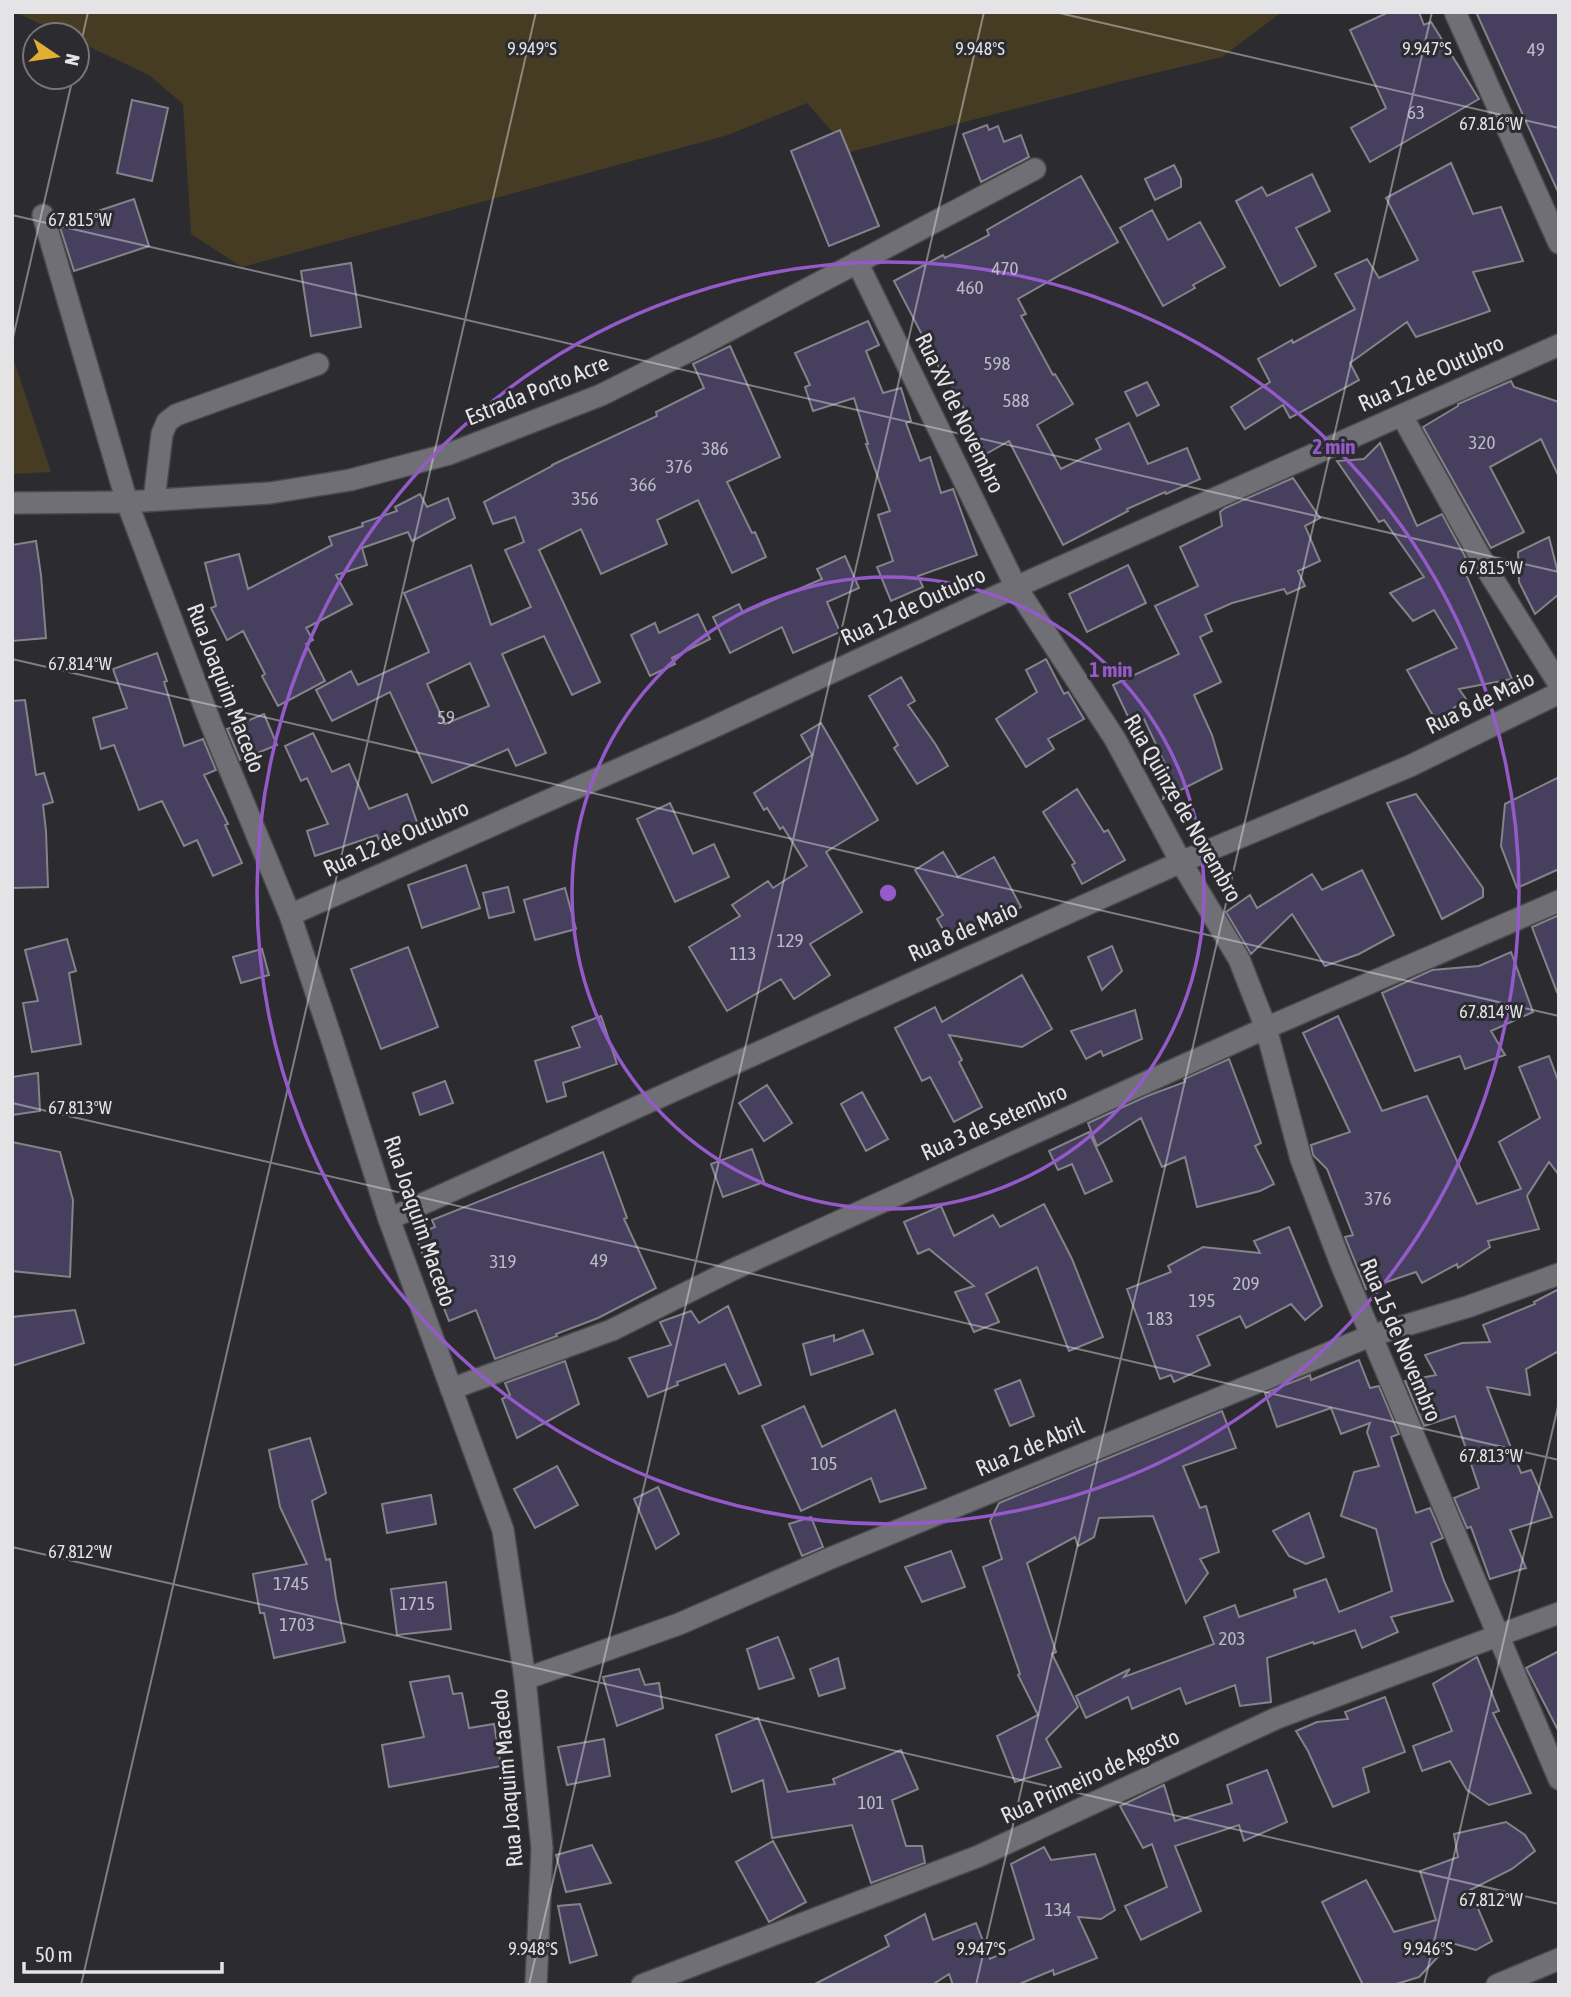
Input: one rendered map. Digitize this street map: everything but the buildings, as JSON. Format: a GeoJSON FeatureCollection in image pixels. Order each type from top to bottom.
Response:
{"type":"FeatureCollection","features":[{"type":"Feature","properties":{"kind":"street"},"geometry":{"type":"LineString","coordinates":[[1455,12],[1559,243]]}},
{"type":"Feature","properties":{"kind":"street","name":"Estrada Porto Acre"},"geometry":{"type":"LineString","coordinates":[[12,503],[127,502],[270,493],[350,480],[449,454],[601,395],[1035,169]]}},
{"type":"Feature","properties":{"kind":"street","name":"Rua Joaquim Macedo"},"geometry":{"type":"LineString","coordinates":[[43,215],[127,502],[211,724],[290,915],[389,1219],[503,1530],[525,1679],[542,1848],[536,1985]]}},
{"type":"Feature","properties":{"kind":"street","name":"Rua XV de Novembro"},"geometry":{"type":"LineString","coordinates":[[857,262],[1016,587]]}},
{"type":"Feature","properties":{"kind":"street","name":"Rua 12 de Outubro"},"geometry":{"type":"LineString","coordinates":[[290,915],[1559,345]]}},
{"type":"Feature","properties":{"kind":"street"},"geometry":{"type":"LineString","coordinates":[[154,500],[162,434],[167,422],[176,415],[317,364]]}},
{"type":"Feature","properties":{"kind":"street"},"geometry":{"type":"LineString","coordinates":[[1402,416],[1491,576],[1559,684]]}},
{"type":"Feature","properties":{"kind":"street","name":"Rua Quinze de Novembro"},"geometry":{"type":"LineString","coordinates":[[1016,587],[1115,738],[1181,862],[1239,959],[1266,1028]]}},
{"type":"Feature","properties":{"kind":"street","name":"Rua 8 de Maio"},"geometry":{"type":"LineString","coordinates":[[389,1219],[1181,862],[1410,766],[1559,693]]}},
{"type":"Feature","properties":{"kind":"street","name":"Rua 3 de Setembro"},"geometry":{"type":"LineString","coordinates":[[451,1389],[612,1330],[734,1269],[1266,1028],[1559,901]]}},
{"type":"Feature","properties":{"kind":"street","name":"Rua 15 de Novembro"},"geometry":{"type":"LineString","coordinates":[[1266,1028],[1301,1158],[1370,1336],[1559,1779]]}},
{"type":"Feature","properties":{"kind":"street","name":"Rua 2 de Abril"},"geometry":{"type":"LineString","coordinates":[[525,1679],[679,1624],[826,1560],[1370,1336],[1467,1307],[1559,1274]]}},
{"type":"Feature","properties":{"kind":"street","name":"Rua Primeiro de Agosto"},"geometry":{"type":"LineString","coordinates":[[642,1985],[979,1856],[1276,1718],[1559,1613]]}},
{"type":"Feature","properties":{"kind":"street"},"geometry":{"type":"LineString","coordinates":[[1497,1985],[1559,1959]]}},
{"type":"Feature","properties":{"kind":"shaded area"},"geometry":{"type":"Polygon","coordinates":[[[15,12],[1282,12],[1222,57],[850,152],[807,103],[728,135],[242,267],[191,234],[183,104],[149,75],[91,48],[91,21],[34,21],[15,12]]]}},
{"type":"Feature","properties":{"kind":"shaded area"},"geometry":{"type":"Polygon","coordinates":[[[12,355],[51,472],[12,474],[12,355]]]}}]}
